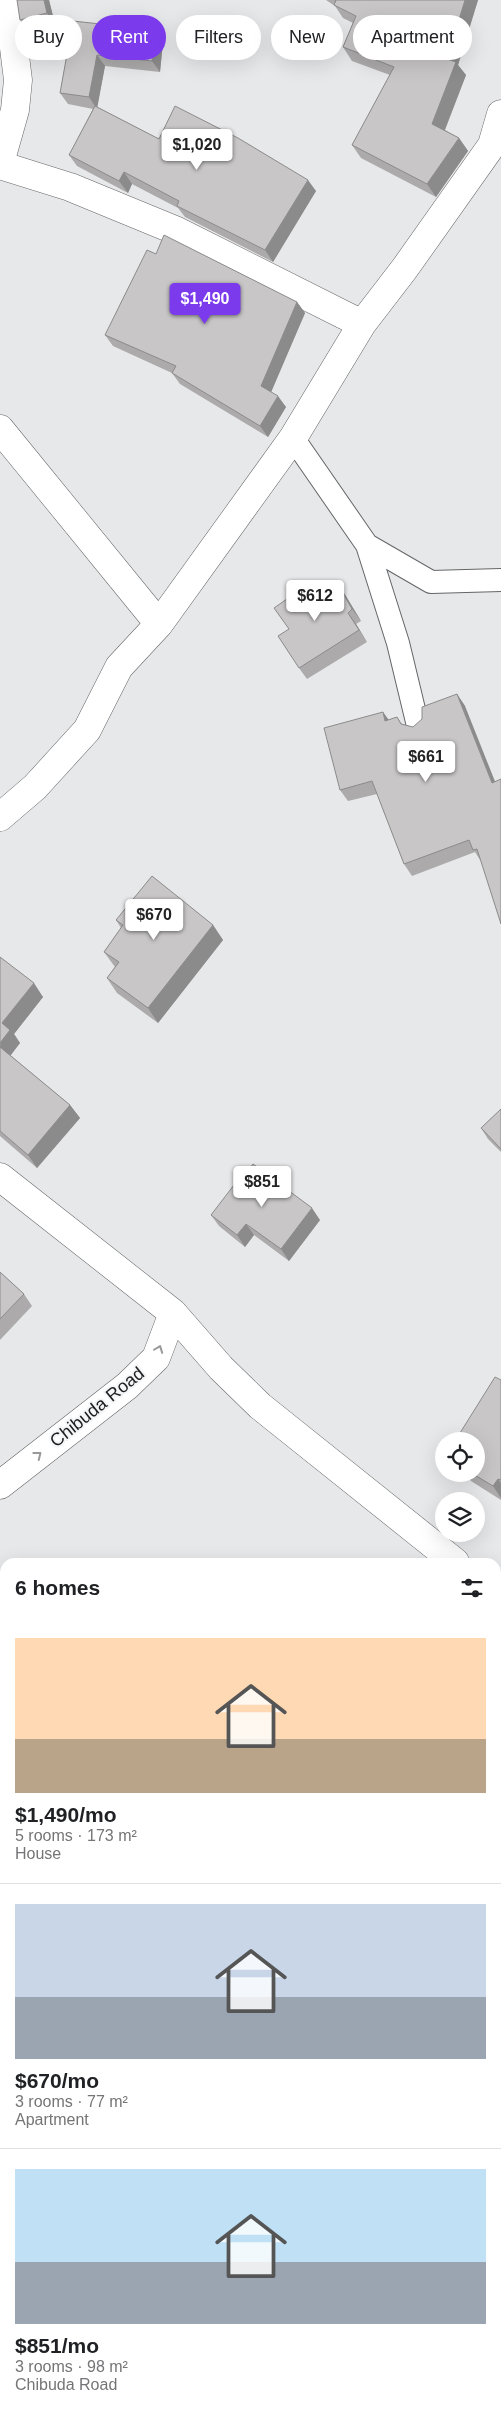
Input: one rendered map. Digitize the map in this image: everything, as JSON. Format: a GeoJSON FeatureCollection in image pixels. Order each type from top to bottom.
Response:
{"type":"FeatureCollection","features":[{"type":"Feature","properties":{"kind":"street"},"geometry":{"type":"LineString","coordinates":[[8,0],[18,80],[15,110],[0,164],[70,187],[177,231],[362,324]]}},
{"type":"Feature","properties":{"kind":"street"},"geometry":{"type":"LineString","coordinates":[[0,817],[35,787],[87,730],[119,667],[158,624],[293,438],[362,324],[405,268],[492,145],[501,114]]}},
{"type":"Feature","properties":{"kind":"street"},"geometry":{"type":"LineString","coordinates":[[0,429],[158,624]]}},
{"type":"Feature","properties":{"kind":"street"},"geometry":{"type":"LineString","coordinates":[[0,1177],[173,1313],[220,1368],[260,1406],[450,1558]]}},
{"type":"Feature","properties":{"kind":"street","name":"Chibuda Road"},"geometry":{"type":"LineString","coordinates":[[0,1485],[127,1386],[156,1358],[173,1313]]}},
{"type":"Feature","properties":{"kind":"lane"},"geometry":{"type":"LineString","coordinates":[[293,438],[368,545],[398,643],[418,726]]}},
{"type":"Feature","properties":{"kind":"lane"},"geometry":{"type":"LineString","coordinates":[[368,545],[431,582],[501,580]]}},
{"type":"Feature","properties":{"kind":"building"},"geometry":{"type":"Polygon","coordinates":[[[17,0],[44,0],[47,13],[19,15],[17,0]]]}},
{"type":"Feature","properties":{"kind":"building"},"geometry":{"type":"Polygon","coordinates":[[[336,0],[465,0],[460,15],[354,15],[334,5],[336,0]]]}},
{"type":"Feature","properties":{"kind":"building"},"geometry":{"type":"Polygon","coordinates":[[[82,22],[92,23],[92,60],[96,60],[89,97],[60,93],[66,60],[82,60],[82,22]]]}},
{"type":"Feature","properties":{"kind":"building"},"geometry":{"type":"Polygon","coordinates":[[[353,23],[353,51],[343,47],[353,23]]]}},
{"type":"Feature","properties":{"kind":"building"},"geometry":{"type":"Polygon","coordinates":[[[376,60],[450,60],[456,62],[432,124],[459,138],[427,184],[352,145],[394,67],[376,60]]]}},
{"type":"Feature","properties":{"kind":"building"},"geometry":{"type":"Polygon","coordinates":[[[95,106],[159,139],[175,106],[238,138],[308,180],[265,250],[177,206],[179,201],[124,172],[119,181],[69,155],[95,106]]]}},
{"type":"Feature","properties":{"kind":"building"},"geometry":{"type":"Polygon","coordinates":[[[164,235],[297,302],[261,386],[278,396],[260,426],[172,373],[176,366],[105,335],[147,250],[156,254],[164,235]]]}},
{"type":"Feature","properties":{"kind":"building"},"geometry":{"type":"Polygon","coordinates":[[[336,581],[352,609],[348,613],[359,630],[299,668],[278,636],[289,629],[274,608],[307,585],[314,595],[336,581]]]}},
{"type":"Feature","properties":{"kind":"building"},"geometry":{"type":"Polygon","coordinates":[[[457,694],[492,783],[501,779],[501,924],[477,849],[473,850],[469,840],[404,864],[372,781],[340,790],[324,728],[383,712],[385,721],[397,717],[401,724],[413,727],[422,719],[422,707],[457,694]]]}},
{"type":"Feature","properties":{"kind":"building"},"geometry":{"type":"Polygon","coordinates":[[[152,876],[213,925],[148,1008],[107,978],[119,962],[104,952],[123,925],[116,920],[152,876]]]}},
{"type":"Feature","properties":{"kind":"building"},"geometry":{"type":"Polygon","coordinates":[[[0,957],[34,983],[2,1023],[10,1030],[0,1043],[0,957]]]}},
{"type":"Feature","properties":{"kind":"building"},"geometry":{"type":"Polygon","coordinates":[[[0,1047],[70,1105],[28,1155],[0,1131],[0,1047]]]}},
{"type":"Feature","properties":{"kind":"building"},"geometry":{"type":"Polygon","coordinates":[[[501,1109],[501,1149],[481,1128],[501,1109]]]}},
{"type":"Feature","properties":{"kind":"building"},"geometry":{"type":"Polygon","coordinates":[[[253,1164],[312,1208],[281,1249],[246,1224],[237,1235],[211,1215],[253,1164]]]}},
{"type":"Feature","properties":{"kind":"building"},"geometry":{"type":"Polygon","coordinates":[[[0,1272],[24,1294],[0,1319],[0,1272]]]}},
{"type":"Feature","properties":{"kind":"building"},"geometry":{"type":"Polygon","coordinates":[[[495,1377],[501,1380],[501,1480],[498,1479],[493,1486],[485,1481],[485,1432],[461,1432],[495,1377]]]}}]}
